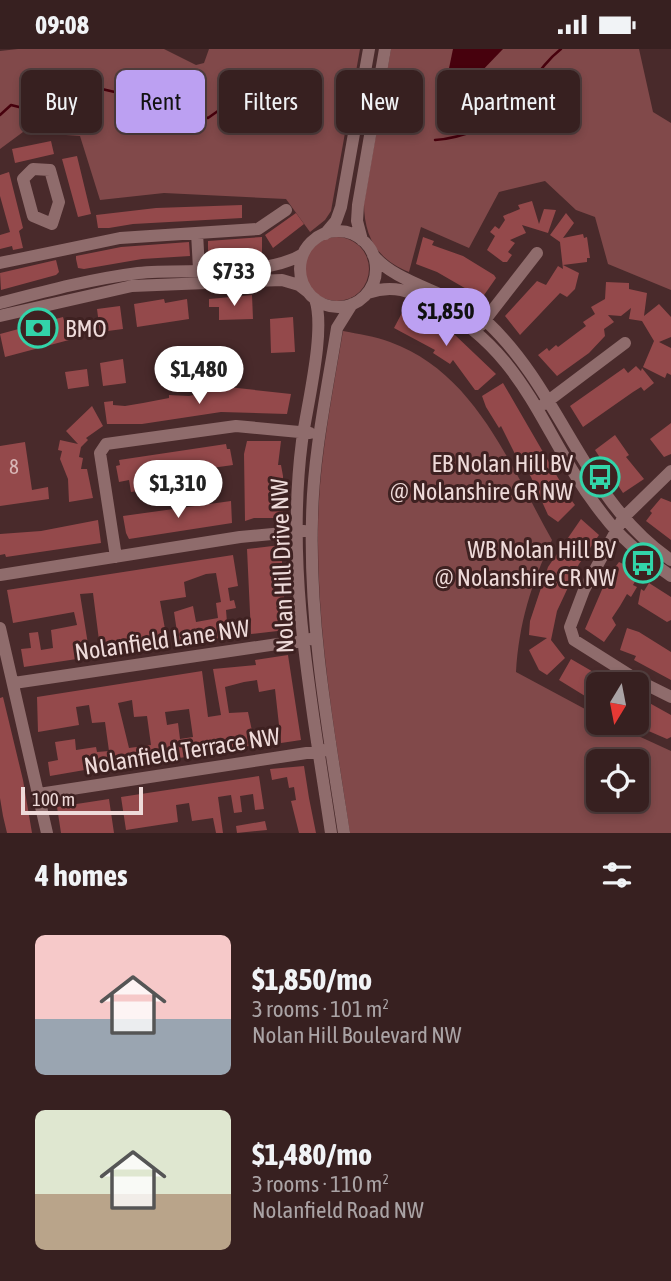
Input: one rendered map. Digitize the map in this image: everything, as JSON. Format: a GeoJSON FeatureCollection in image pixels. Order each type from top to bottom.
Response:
{"type":"FeatureCollection","features":[{"type":"Feature","properties":{"kind":"street"},"geometry":{"type":"LineString","coordinates":[[0,303],[99,279],[199,269],[276,266],[303,254],[335,221],[341,207],[369,49]]}},
{"type":"Feature","properties":{"kind":"street"},"geometry":{"type":"LineString","coordinates":[[385,49],[358,205],[357,222],[362,240],[390,271],[452,298],[480,326],[543,405],[591,499],[671,576]]}},
{"type":"Feature","properties":{"kind":"street"},"geometry":{"type":"LineString","coordinates":[[0,263],[120,238],[258,229],[286,210]]}},
{"type":"Feature","properties":{"kind":"street"},"geometry":{"type":"LineString","coordinates":[[324,234],[344,232],[362,240]]}},
{"type":"Feature","properties":{"kind":"street"},"geometry":{"type":"LineString","coordinates":[[197,233],[199,269]]}},
{"type":"Feature","properties":{"kind":"street"},"geometry":{"type":"LineString","coordinates":[[480,326],[537,253]]}},
{"type":"Feature","properties":{"kind":"street"},"geometry":{"type":"LineString","coordinates":[[303,254],[300,274],[311,295]]}},
{"type":"Feature","properties":{"kind":"street"},"geometry":{"type":"LineString","coordinates":[[368,293],[376,275],[373,255]]}},
{"type":"Feature","properties":{"kind":"street"},"geometry":{"type":"LineString","coordinates":[[0,316],[115,288],[162,283],[278,280],[292,282],[333,307],[352,305],[368,293],[388,287],[411,292],[480,326]]}},
{"type":"Feature","properties":{"kind":"street","name":"Nolan Hill Drive NW"},"geometry":{"type":"LineString","coordinates":[[311,295],[320,325],[303,432],[303,640],[344,833]]}},
{"type":"Feature","properties":{"kind":"street","name":"Nolan Hill Drive NW"},"geometry":{"type":"LineString","coordinates":[[331,833],[317,638],[305,531],[337,328],[352,305]]}},
{"type":"Feature","properties":{"kind":"street"},"geometry":{"type":"LineString","coordinates":[[543,405],[625,343]]}},
{"type":"Feature","properties":{"kind":"street"},"geometry":{"type":"LineString","coordinates":[[116,557],[100,453],[106,444],[236,426],[321,435]]}},
{"type":"Feature","properties":{"kind":"street"},"geometry":{"type":"LineString","coordinates":[[671,471],[621,525],[584,590],[571,622],[570,634],[639,681],[671,697]]}},
{"type":"Feature","properties":{"kind":"street"},"geometry":{"type":"LineString","coordinates":[[621,525],[671,560]]}},
{"type":"Feature","properties":{"kind":"street"},"geometry":{"type":"LineString","coordinates":[[0,575],[305,531]]}},
{"type":"Feature","properties":{"kind":"street"},"geometry":{"type":"LineString","coordinates":[[0,628],[47,833]]}},
{"type":"Feature","properties":{"kind":"street","name":"Nolanfield Lane NW"},"geometry":{"type":"LineString","coordinates":[[14,683],[317,638]]}},
{"type":"Feature","properties":{"kind":"street","name":"Nolanfield Terrace NW"},"geometry":{"type":"LineString","coordinates":[[39,794],[326,750]]}},
{"type":"Feature","properties":{"kind":"shaded area"},"geometry":{"type":"Polygon","coordinates":[[[164,49],[196,65],[204,63],[209,49],[360,49],[356,70],[336,70],[336,133],[345,133],[331,211],[325,220],[310,232],[286,199],[164,193],[100,200],[80,136],[37,133],[102,133],[102,70],[21,70],[22,133],[0,149],[0,51],[164,49]]]}},
{"type":"Feature","properties":{"kind":"shaded area"},"geometry":{"type":"Polygon","coordinates":[[[391,49],[639,49],[653,112],[671,123],[671,290],[608,264],[595,217],[576,210],[545,181],[499,192],[469,248],[421,227],[409,272],[388,261],[374,245],[365,215],[364,203],[376,133],[423,133],[423,70],[387,70],[391,49]]]}},
{"type":"Feature","properties":{"kind":"shaded area"},"geometry":{"type":"Polygon","coordinates":[[[453,49],[503,49],[483,70],[449,70],[453,49]]]}},
{"type":"Feature","properties":{"kind":"shaded area"},"geometry":{"type":"Polygon","coordinates":[[[337,237],[355,243],[363,251],[369,269],[363,287],[355,295],[337,301],[319,295],[311,287],[305,269],[311,251],[319,243],[337,237]]]}},
{"type":"Feature","properties":{"kind":"shaded area"},"geometry":{"type":"Polygon","coordinates":[[[343,331],[390,342],[420,356],[446,376],[468,399],[505,453],[552,540],[527,604],[516,672],[586,710],[586,735],[636,735],[671,751],[671,833],[350,833],[320,608],[318,532],[326,431],[343,331]]]}},
{"type":"Feature","properties":{"kind":"building"},"geometry":{"type":"Polygon","coordinates":[[[51,141],[54,154],[15,163],[12,149],[51,141]]]}},
{"type":"Feature","properties":{"kind":"building"},"geometry":{"type":"Polygon","coordinates":[[[77,156],[91,214],[78,217],[62,159],[77,156]]]}},
{"type":"Feature","properties":{"kind":"building"},"geometry":{"type":"Polygon","coordinates":[[[9,172],[23,228],[19,231],[23,248],[13,250],[12,246],[0,249],[0,235],[10,232],[0,196],[0,175],[9,172]]]}},
{"type":"Feature","properties":{"kind":"building"},"geometry":{"type":"Polygon","coordinates":[[[532,201],[539,224],[544,209],[556,210],[548,233],[522,225],[526,233],[510,240],[515,243],[508,252],[512,255],[507,262],[503,262],[487,250],[495,236],[490,232],[495,226],[499,229],[505,220],[503,216],[520,209],[518,205],[532,201]]]}},
{"type":"Feature","properties":{"kind":"building"},"geometry":{"type":"Polygon","coordinates":[[[242,205],[242,218],[133,224],[109,228],[98,228],[96,215],[156,208],[242,205]]]}},
{"type":"Feature","properties":{"kind":"building"},"geometry":{"type":"Polygon","coordinates":[[[296,213],[304,224],[273,248],[265,235],[296,213]]]}},
{"type":"Feature","properties":{"kind":"building"},"geometry":{"type":"Polygon","coordinates":[[[566,213],[574,223],[563,238],[583,234],[584,238],[587,237],[590,258],[587,258],[587,262],[563,265],[579,273],[575,289],[567,297],[560,293],[520,335],[505,316],[537,281],[546,285],[558,266],[563,269],[560,242],[550,235],[566,213]]]}},
{"type":"Feature","properties":{"kind":"building"},"geometry":{"type":"Polygon","coordinates":[[[262,237],[262,252],[208,253],[208,241],[262,237]]]}},
{"type":"Feature","properties":{"kind":"building"},"geometry":{"type":"Polygon","coordinates":[[[423,237],[434,241],[432,245],[463,256],[494,275],[496,278],[482,298],[437,272],[416,264],[423,237]]]}},
{"type":"Feature","properties":{"kind":"building"},"geometry":{"type":"Polygon","coordinates":[[[189,242],[190,256],[142,259],[84,269],[78,268],[76,259],[76,256],[121,247],[189,242]]]}},
{"type":"Feature","properties":{"kind":"building"},"geometry":{"type":"Polygon","coordinates":[[[56,260],[59,272],[56,275],[1,290],[0,273],[56,260]]]}},
{"type":"Feature","properties":{"kind":"building"},"geometry":{"type":"Polygon","coordinates":[[[606,282],[629,283],[629,289],[647,293],[644,316],[659,304],[671,317],[671,337],[659,342],[671,348],[671,375],[667,373],[665,378],[643,367],[654,341],[642,321],[629,319],[631,308],[621,316],[608,315],[614,322],[604,329],[605,336],[589,353],[557,376],[538,355],[547,348],[549,351],[556,345],[558,347],[586,326],[583,322],[595,314],[591,307],[605,299],[606,282]]]}},
{"type":"Feature","properties":{"kind":"building"},"geometry":{"type":"Polygon","coordinates":[[[252,295],[253,319],[219,320],[219,307],[209,307],[209,299],[252,295]]]}},
{"type":"Feature","properties":{"kind":"building"},"geometry":{"type":"Polygon","coordinates":[[[164,299],[165,303],[187,299],[189,319],[137,327],[134,304],[164,299]]]}},
{"type":"Feature","properties":{"kind":"building"},"geometry":{"type":"Polygon","coordinates":[[[120,306],[123,329],[100,332],[97,309],[120,306]]]}},
{"type":"Feature","properties":{"kind":"building"},"geometry":{"type":"Polygon","coordinates":[[[404,309],[455,335],[496,374],[475,390],[453,360],[450,364],[433,353],[435,350],[394,328],[404,309]]]}},
{"type":"Feature","properties":{"kind":"building"},"geometry":{"type":"Polygon","coordinates":[[[63,317],[69,340],[5,357],[0,334],[63,317]]]}},
{"type":"Feature","properties":{"kind":"building"},"geometry":{"type":"Polygon","coordinates":[[[293,317],[295,352],[271,353],[270,319],[293,317]]]}},
{"type":"Feature","properties":{"kind":"building"},"geometry":{"type":"Polygon","coordinates":[[[123,359],[126,383],[103,386],[100,363],[123,359]]]}},
{"type":"Feature","properties":{"kind":"building"},"geometry":{"type":"Polygon","coordinates":[[[636,366],[641,371],[642,368],[654,383],[644,391],[641,387],[583,427],[570,406],[624,368],[628,373],[636,366]]]}},
{"type":"Feature","properties":{"kind":"building"},"geometry":{"type":"Polygon","coordinates":[[[87,369],[89,386],[68,389],[65,372],[87,369]]]}},
{"type":"Feature","properties":{"kind":"building"},"geometry":{"type":"Polygon","coordinates":[[[503,383],[561,483],[559,484],[575,505],[558,522],[548,515],[531,477],[526,469],[523,470],[501,426],[499,428],[486,407],[482,396],[503,383]]]}},
{"type":"Feature","properties":{"kind":"building"},"geometry":{"type":"Polygon","coordinates":[[[228,387],[291,394],[287,414],[221,412],[142,424],[107,424],[104,402],[113,401],[113,405],[125,406],[169,398],[169,395],[189,396],[228,387]]]}},
{"type":"Feature","properties":{"kind":"building"},"geometry":{"type":"Polygon","coordinates":[[[92,406],[103,426],[86,438],[88,440],[81,447],[79,457],[83,458],[81,469],[87,469],[93,498],[69,502],[68,479],[60,459],[62,451],[58,450],[60,440],[78,444],[66,431],[92,406]]]}},
{"type":"Feature","properties":{"kind":"building"},"geometry":{"type":"Polygon","coordinates":[[[671,423],[671,454],[664,457],[650,439],[671,423]]]}},
{"type":"Feature","properties":{"kind":"building"},"geometry":{"type":"Polygon","coordinates":[[[615,435],[629,455],[626,457],[644,479],[623,493],[595,450],[615,435]]]}},
{"type":"Feature","properties":{"kind":"building"},"geometry":{"type":"Polygon","coordinates":[[[247,441],[281,441],[278,465],[281,465],[283,476],[283,518],[254,518],[245,521],[244,454],[247,441]]]}},
{"type":"Feature","properties":{"kind":"building"},"geometry":{"type":"Polygon","coordinates":[[[25,442],[32,490],[48,487],[49,499],[0,506],[0,446],[25,442]]]}},
{"type":"Feature","properties":{"kind":"building"},"geometry":{"type":"Polygon","coordinates":[[[226,444],[227,449],[230,449],[233,465],[148,477],[150,489],[131,492],[129,480],[119,482],[116,466],[120,465],[119,460],[226,444]]]}},
{"type":"Feature","properties":{"kind":"building"},"geometry":{"type":"Polygon","coordinates":[[[661,498],[671,502],[671,540],[646,521],[652,513],[650,511],[661,498]]]}},
{"type":"Feature","properties":{"kind":"building"},"geometry":{"type":"Polygon","coordinates":[[[231,501],[232,523],[129,539],[126,533],[123,516],[231,501]]]}},
{"type":"Feature","properties":{"kind":"building"},"geometry":{"type":"Polygon","coordinates":[[[581,519],[599,535],[579,564],[557,611],[551,640],[565,658],[547,675],[539,670],[529,650],[547,638],[529,635],[530,621],[548,567],[581,519]]]}},
{"type":"Feature","properties":{"kind":"building"},"geometry":{"type":"Polygon","coordinates":[[[98,520],[101,543],[6,557],[5,554],[0,555],[0,534],[41,531],[98,520]]]}},
{"type":"Feature","properties":{"kind":"building"},"geometry":{"type":"Polygon","coordinates":[[[281,545],[286,630],[251,634],[247,549],[281,545]]]}},
{"type":"Feature","properties":{"kind":"building"},"geometry":{"type":"Polygon","coordinates":[[[233,555],[238,586],[228,588],[230,601],[234,600],[236,608],[226,610],[227,622],[237,620],[239,635],[179,645],[174,612],[193,606],[196,622],[218,618],[216,603],[221,602],[216,573],[206,574],[184,582],[186,597],[160,601],[168,646],[101,656],[93,593],[80,594],[90,657],[24,667],[21,649],[31,648],[29,633],[38,632],[41,650],[53,648],[51,630],[77,625],[74,612],[13,623],[7,590],[233,555]]]}},
{"type":"Feature","properties":{"kind":"building"},"geometry":{"type":"Polygon","coordinates":[[[619,562],[640,572],[633,585],[637,587],[631,597],[627,594],[612,618],[616,625],[604,642],[585,629],[607,578],[619,562]]]}},
{"type":"Feature","properties":{"kind":"building"},"geometry":{"type":"Polygon","coordinates":[[[649,583],[671,597],[671,620],[667,622],[638,604],[641,589],[644,591],[649,583]]]}},
{"type":"Feature","properties":{"kind":"building"},"geometry":{"type":"Polygon","coordinates":[[[627,628],[639,632],[671,652],[671,680],[634,660],[636,656],[620,650],[627,628]]]}},
{"type":"Feature","properties":{"kind":"building"},"geometry":{"type":"Polygon","coordinates":[[[288,655],[301,740],[281,743],[275,689],[259,692],[257,680],[225,687],[229,713],[248,712],[255,745],[133,766],[102,767],[50,776],[48,762],[58,760],[55,742],[75,739],[76,750],[96,747],[97,752],[109,751],[105,722],[92,723],[89,705],[76,707],[79,725],[38,732],[37,697],[202,671],[208,717],[221,715],[213,669],[256,665],[255,660],[288,655]],[[132,700],[118,703],[129,748],[151,745],[147,716],[134,717],[132,700]],[[189,709],[165,712],[167,725],[178,723],[180,739],[193,737],[189,709]]]}},
{"type":"Feature","properties":{"kind":"building"},"geometry":{"type":"Polygon","coordinates":[[[571,659],[593,672],[586,672],[586,697],[559,680],[571,659]]]}},
{"type":"Feature","properties":{"kind":"building"},"geometry":{"type":"Polygon","coordinates":[[[3,697],[23,780],[32,833],[7,833],[3,816],[0,798],[0,698],[3,697]]]}},
{"type":"Feature","properties":{"kind":"building"},"geometry":{"type":"Polygon","coordinates":[[[649,703],[671,715],[671,737],[667,739],[649,731],[649,703]]]}},
{"type":"Feature","properties":{"kind":"building"},"geometry":{"type":"Polygon","coordinates":[[[304,766],[316,833],[299,833],[291,801],[296,800],[294,787],[289,788],[287,777],[272,780],[270,769],[304,766]]]}},
{"type":"Feature","properties":{"kind":"building"},"geometry":{"type":"Polygon","coordinates":[[[259,776],[264,809],[255,810],[253,794],[240,796],[242,812],[234,813],[231,795],[218,797],[223,833],[216,833],[213,818],[192,821],[189,803],[176,805],[178,822],[126,830],[121,797],[259,776]]]}},
{"type":"Feature","properties":{"kind":"building"},"geometry":{"type":"Polygon","coordinates":[[[109,799],[114,833],[61,833],[57,807],[109,799]]]}},
{"type":"Feature","properties":{"kind":"building"},"geometry":{"type":"Polygon","coordinates":[[[265,821],[267,830],[237,833],[236,826],[265,821]]]}},
{"type":"Feature","properties":{"kind":"waterway"},"geometry":{"type":"LineString","coordinates":[[435,140],[463,135],[488,124],[510,108],[561,49]]}},
{"type":"Feature","properties":{"kind":"waterway"},"geometry":{"type":"LineString","coordinates":[[0,115],[11,105],[23,108],[47,97],[66,77],[124,94],[139,94],[147,83],[150,83],[155,89],[170,95],[182,110],[208,118],[219,110]]}},
{"type":"Feature","properties":{"kind":"place","name":"BMO"},"geometry":{"type":"Point","coordinates":[38,328]}},
{"type":"Feature","properties":{"kind":"place","name":"EB Nolan Hill BV @ Nolanshire GR NW"},"geometry":{"type":"Point","coordinates":[600,477]}},
{"type":"Feature","properties":{"kind":"place","name":"WB Nolan Hill BV @ Nolanshire CR NW"},"geometry":{"type":"Point","coordinates":[643,563]}}]}
